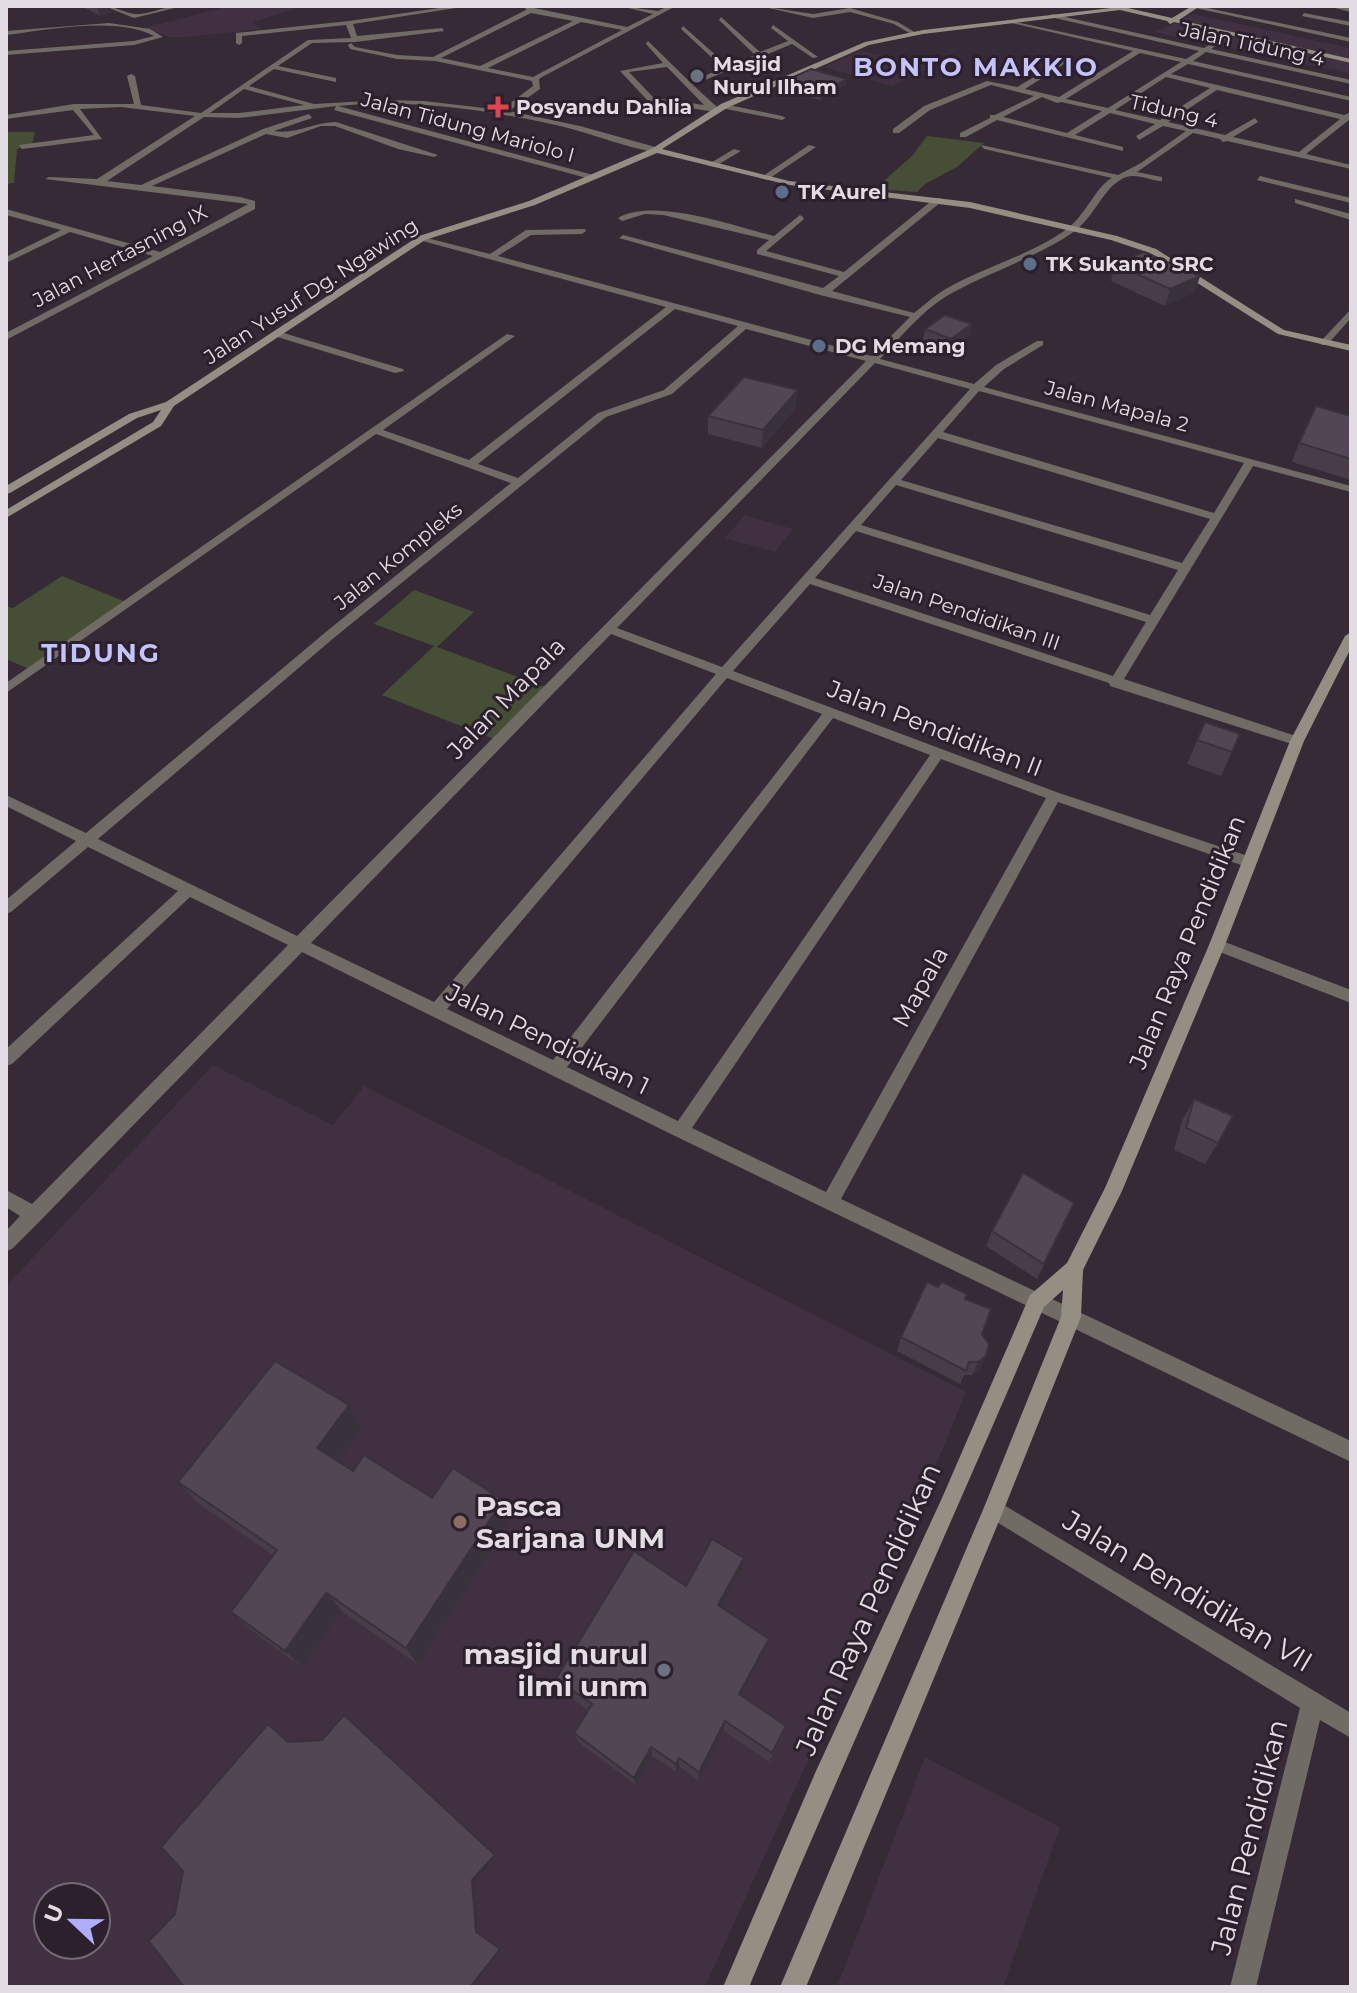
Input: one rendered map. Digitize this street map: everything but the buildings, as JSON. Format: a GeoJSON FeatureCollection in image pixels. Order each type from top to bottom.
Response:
{"type":"FeatureCollection","features":[{"type":"Feature","properties":{"kind":"street"},"geometry":{"type":"LineString","coordinates":[[107,6],[134,16],[176,7]]}},
{"type":"Feature","properties":{"kind":"street"},"geometry":{"type":"LineString","coordinates":[[239,43],[238,34],[349,23],[466,6]]}},
{"type":"Feature","properties":{"kind":"street"},"geometry":{"type":"LineString","coordinates":[[623,6],[658,13]]}},
{"type":"Feature","properties":{"kind":"street"},"geometry":{"type":"LineString","coordinates":[[349,23],[354,41],[352,48],[535,81],[553,67],[673,6]]}},
{"type":"Feature","properties":{"kind":"street"},"geometry":{"type":"LineString","coordinates":[[763,6],[807,15],[848,10],[913,33]]}},
{"type":"Feature","properties":{"kind":"street"},"geometry":{"type":"LineString","coordinates":[[1049,6],[1064,14]]}},
{"type":"Feature","properties":{"kind":"street"},"geometry":{"type":"LineString","coordinates":[[1286,26],[1317,6]]}},
{"type":"Feature","properties":{"kind":"street"},"geometry":{"type":"LineString","coordinates":[[1330,6],[1351,10]]}},
{"type":"Feature","properties":{"kind":"street","name":"Jalan Yusuf Dg. Ngawing"},"geometry":{"type":"LineString","coordinates":[[6,491],[133,416],[170,404],[422,238],[532,203],[594,178],[656,150],[714,110],[846,50],[913,33],[1010,16],[1025,19],[1114,7],[1351,61]]}},
{"type":"Feature","properties":{"kind":"street"},"geometry":{"type":"LineString","coordinates":[[1170,22],[1196,7],[1351,40]]}},
{"type":"Feature","properties":{"kind":"street"},"geometry":{"type":"LineString","coordinates":[[422,61],[434,59],[529,8],[628,29]]}},
{"type":"Feature","properties":{"kind":"street"},"geometry":{"type":"LineString","coordinates":[[1243,17],[1252,12]]}},
{"type":"Feature","properties":{"kind":"street"},"geometry":{"type":"LineString","coordinates":[[1304,15],[1351,24]]}},
{"type":"Feature","properties":{"kind":"street"},"geometry":{"type":"LineString","coordinates":[[1010,16],[1137,52],[1351,99]]}},
{"type":"Feature","properties":{"kind":"street","name":"Jalan Tidung 4"},"geometry":{"type":"LineString","coordinates":[[1052,16],[1351,82]]}},
{"type":"Feature","properties":{"kind":"street"},"geometry":{"type":"LineString","coordinates":[[721,19],[759,55]]}},
{"type":"Feature","properties":{"kind":"street"},"geometry":{"type":"LineString","coordinates":[[482,68],[580,20]]}},
{"type":"Feature","properties":{"kind":"street"},"geometry":{"type":"LineString","coordinates":[[892,24],[895,37]]}},
{"type":"Feature","properties":{"kind":"street"},"geometry":{"type":"LineString","coordinates":[[6,33],[119,25],[145,30],[160,37],[134,43],[6,53]]}},
{"type":"Feature","properties":{"kind":"street"},"geometry":{"type":"LineString","coordinates":[[773,27],[815,57]]}},
{"type":"Feature","properties":{"kind":"street"},"geometry":{"type":"LineString","coordinates":[[683,28],[728,69]]}},
{"type":"Feature","properties":{"kind":"street"},"geometry":{"type":"LineString","coordinates":[[99,182],[141,157],[310,41],[354,41],[442,30]]}},
{"type":"Feature","properties":{"kind":"street"},"geometry":{"type":"LineString","coordinates":[[1070,135],[1229,35]]}},
{"type":"Feature","properties":{"kind":"street"},"geometry":{"type":"LineString","coordinates":[[690,84],[794,41]]}},
{"type":"Feature","properties":{"kind":"street"},"geometry":{"type":"LineString","coordinates":[[648,43],[714,110]]}},
{"type":"Feature","properties":{"kind":"street"},"geometry":{"type":"LineString","coordinates":[[364,51],[452,50]]}},
{"type":"Feature","properties":{"kind":"street"},"geometry":{"type":"LineString","coordinates":[[1057,101],[1137,52]]}},
{"type":"Feature","properties":{"kind":"street"},"geometry":{"type":"LineString","coordinates":[[434,59],[535,81]]}},
{"type":"Feature","properties":{"kind":"street"},"geometry":{"type":"LineString","coordinates":[[1018,90],[1065,61]]}},
{"type":"Feature","properties":{"kind":"street"},"geometry":{"type":"LineString","coordinates":[[670,64],[624,71],[652,100],[714,110]]}},
{"type":"Feature","properties":{"kind":"street"},"geometry":{"type":"LineString","coordinates":[[273,67],[333,80]]}},
{"type":"Feature","properties":{"kind":"street"},"geometry":{"type":"LineString","coordinates":[[1165,75],[1348,116]]}},
{"type":"Feature","properties":{"kind":"street"},"geometry":{"type":"LineString","coordinates":[[131,76],[138,106]]}},
{"type":"Feature","properties":{"kind":"street"},"geometry":{"type":"LineString","coordinates":[[503,112],[537,87],[535,81]]}},
{"type":"Feature","properties":{"kind":"street","name":"Tidung 4"},"geometry":{"type":"LineString","coordinates":[[896,131],[927,108],[990,83],[1223,140],[1351,167]]}},
{"type":"Feature","properties":{"kind":"street"},"geometry":{"type":"LineString","coordinates":[[244,87],[316,107]]}},
{"type":"Feature","properties":{"kind":"street"},"geometry":{"type":"LineString","coordinates":[[1139,138],[1216,87]]}},
{"type":"Feature","properties":{"kind":"street"},"geometry":{"type":"LineString","coordinates":[[963,135],[1039,96]]}},
{"type":"Feature","properties":{"kind":"street"},"geometry":{"type":"LineString","coordinates":[[49,179],[141,187],[266,131],[343,103]]}},
{"type":"Feature","properties":{"kind":"street"},"geometry":{"type":"LineString","coordinates":[[6,117],[74,106],[138,106],[198,116],[261,114],[343,103],[425,104],[503,112],[566,123],[764,178],[836,190],[938,200],[1073,229],[1153,251],[1267,325],[1289,335],[1351,348]]}},
{"type":"Feature","properties":{"kind":"street"},"geometry":{"type":"LineString","coordinates":[[22,147],[99,137],[74,106]]}},
{"type":"Feature","properties":{"kind":"street"},"geometry":{"type":"LineString","coordinates":[[724,106],[782,118]]}},
{"type":"Feature","properties":{"kind":"street","name":"Jalan Tidung Mariolo I"},"geometry":{"type":"LineString","coordinates":[[334,107],[594,178]]}},
{"type":"Feature","properties":{"kind":"street"},"geometry":{"type":"LineString","coordinates":[[1299,156],[1348,116]]}},
{"type":"Feature","properties":{"kind":"street"},"geometry":{"type":"LineString","coordinates":[[993,117],[1120,149]]}},
{"type":"Feature","properties":{"kind":"street"},"geometry":{"type":"LineString","coordinates":[[1223,140],[1255,120]]}},
{"type":"Feature","properties":{"kind":"street"},"geometry":{"type":"LineString","coordinates":[[266,131],[287,136],[320,124],[336,124],[434,155]]}},
{"type":"Feature","properties":{"kind":"street"},"geometry":{"type":"LineString","coordinates":[[984,147],[1115,176],[1144,165],[1190,132]]}},
{"type":"Feature","properties":{"kind":"street"},"geometry":{"type":"LineString","coordinates":[[764,178],[812,147]]}},
{"type":"Feature","properties":{"kind":"street"},"geometry":{"type":"LineString","coordinates":[[711,165],[737,151]]}},
{"type":"Feature","properties":{"kind":"street"},"geometry":{"type":"LineString","coordinates":[[1128,172],[1159,179]]}},
{"type":"Feature","properties":{"kind":"street","name":"Jalan Mapala"},"geometry":{"type":"LineString","coordinates":[[6,1243],[916,316],[947,292],[1030,255],[1073,229],[1095,205],[1104,186],[1115,176]]}},
{"type":"Feature","properties":{"kind":"street"},"geometry":{"type":"LineString","coordinates":[[1260,178],[1351,201]]}},
{"type":"Feature","properties":{"kind":"street","name":"Jalan Hertasning IX"},"geometry":{"type":"LineString","coordinates":[[6,337],[252,207],[252,203],[240,199],[141,187]]}},
{"type":"Feature","properties":{"kind":"street"},"geometry":{"type":"LineString","coordinates":[[823,293],[938,200]]}},
{"type":"Feature","properties":{"kind":"street"},"geometry":{"type":"LineString","coordinates":[[1298,201],[1351,217]]}},
{"type":"Feature","properties":{"kind":"street"},"geometry":{"type":"LineString","coordinates":[[622,218],[644,211],[663,212],[776,239]]}},
{"type":"Feature","properties":{"kind":"street"},"geometry":{"type":"LineString","coordinates":[[6,212],[161,255]]}},
{"type":"Feature","properties":{"kind":"street"},"geometry":{"type":"LineString","coordinates":[[737,270],[800,218]]}},
{"type":"Feature","properties":{"kind":"street"},"geometry":{"type":"LineString","coordinates":[[6,260],[68,230]]}},
{"type":"Feature","properties":{"kind":"street"},"geometry":{"type":"LineString","coordinates":[[492,256],[529,232],[582,231]]}},
{"type":"Feature","properties":{"kind":"street","name":"Jalan Mapala 2"},"geometry":{"type":"LineString","coordinates":[[422,238],[1351,489]]}},
{"type":"Feature","properties":{"kind":"street"},"geometry":{"type":"LineString","coordinates":[[623,238],[916,316]]}},
{"type":"Feature","properties":{"kind":"street"},"geometry":{"type":"LineString","coordinates":[[760,252],[843,274]]}},
{"type":"Feature","properties":{"kind":"street"},"geometry":{"type":"LineString","coordinates":[[470,465],[674,305]]}},
{"type":"Feature","properties":{"kind":"street"},"geometry":{"type":"LineString","coordinates":[[1324,343],[1351,312]]}},
{"type":"Feature","properties":{"kind":"street","name":"Jalan Kompleks"},"geometry":{"type":"LineString","coordinates":[[6,908],[85,839],[602,415],[654,398],[679,384],[746,324]]}},
{"type":"Feature","properties":{"kind":"street"},"geometry":{"type":"LineString","coordinates":[[277,334],[399,371]]}},
{"type":"Feature","properties":{"kind":"street"},"geometry":{"type":"LineString","coordinates":[[6,689],[510,336]]}},
{"type":"Feature","properties":{"kind":"street"},"geometry":{"type":"LineString","coordinates":[[436,1011],[724,674],[977,387],[1000,367],[1040,343]]}},
{"type":"Feature","properties":{"kind":"street","name":"Jalan Yusuf Dg. Ngawing"},"geometry":{"type":"LineString","coordinates":[[6,515],[157,424],[170,404]]}},
{"type":"Feature","properties":{"kind":"street"},"geometry":{"type":"LineString","coordinates":[[374,430],[519,482]]}},
{"type":"Feature","properties":{"kind":"street"},"geometry":{"type":"LineString","coordinates":[[937,434],[1216,517]]}},
{"type":"Feature","properties":{"kind":"street"},"geometry":{"type":"LineString","coordinates":[[1115,683],[1251,461]]}},
{"type":"Feature","properties":{"kind":"street"},"geometry":{"type":"LineString","coordinates":[[896,482],[1185,568]]}},
{"type":"Feature","properties":{"kind":"street","name":"Jalan Pendidikan III"},"geometry":{"type":"LineString","coordinates":[[854,527],[1153,620]]}},
{"type":"Feature","properties":{"kind":"street","name":"Jalan Pendidikan III"},"geometry":{"type":"LineString","coordinates":[[807,579],[1297,741]]}},
{"type":"Feature","properties":{"kind":"street","name":"Jalan Pendidikan II"},"geometry":{"type":"LineString","coordinates":[[608,629],[1054,796],[1249,862]]}},
{"type":"Feature","properties":{"kind":"street","name":"Jalan Raya Pendidikan"},"geometry":{"type":"LineString","coordinates":[[736,1987],[824,1779],[949,1505],[1037,1301],[1074,1269],[1113,1191],[1217,945],[1297,741],[1351,636]]}},
{"type":"Feature","properties":{"kind":"street"},"geometry":{"type":"LineString","coordinates":[[556,1069],[831,712]]}},
{"type":"Feature","properties":{"kind":"street"},"geometry":{"type":"LineString","coordinates":[[681,1131],[938,753]]}},
{"type":"Feature","properties":{"kind":"street","name":"Mapala"},"geometry":{"type":"LineString","coordinates":[[830,1202],[1054,796]]}},
{"type":"Feature","properties":{"kind":"street","name":"Jalan Pendidikan 1"},"geometry":{"type":"LineString","coordinates":[[6,800],[681,1131],[1071,1317]]}},
{"type":"Feature","properties":{"kind":"street"},"geometry":{"type":"LineString","coordinates":[[6,1059],[189,889]]}},
{"type":"Feature","properties":{"kind":"street"},"geometry":{"type":"LineString","coordinates":[[1217,945],[1351,997]]}},
{"type":"Feature","properties":{"kind":"street"},"geometry":{"type":"LineString","coordinates":[[6,1198],[34,1215]]}},
{"type":"Feature","properties":{"kind":"street","name":"Jalan Raya Pendidikan"},"geometry":{"type":"LineString","coordinates":[[793,1987],[994,1509],[1071,1317],[1074,1269]]}},
{"type":"Feature","properties":{"kind":"street"},"geometry":{"type":"LineString","coordinates":[[1071,1317],[1349,1445]]}},
{"type":"Feature","properties":{"kind":"street","name":"Jalan Pendidikan VII"},"geometry":{"type":"LineString","coordinates":[[994,1509],[1351,1726]]}},
{"type":"Feature","properties":{"kind":"street","name":"Jalan Pendidikan"},"geometry":{"type":"LineString","coordinates":[[1243,1987],[1313,1702]]}},
{"type":"Feature","properties":{"kind":"shaded area"},"geometry":{"type":"Polygon","coordinates":[[[229,6],[294,6],[295,9],[252,22],[262,29],[170,37],[141,29],[229,6]]]}},
{"type":"Feature","properties":{"kind":"shaded area"},"geometry":{"type":"Polygon","coordinates":[[[1193,14],[1351,48],[1351,74],[1155,32],[1193,14]]]}},
{"type":"Feature","properties":{"kind":"shaded area"},"geometry":{"type":"Polygon","coordinates":[[[860,51],[936,65],[892,86],[824,67],[860,51]]]}},
{"type":"Feature","properties":{"kind":"shaded area"},"geometry":{"type":"Polygon","coordinates":[[[745,515],[793,529],[775,552],[725,538],[745,515]]]}},
{"type":"Feature","properties":{"kind":"shaded area","name":"Pasca Sarjana UNM"},"geometry":{"type":"Polygon","coordinates":[[[213,1065],[333,1125],[364,1086],[966,1392],[872,1620],[705,1987],[6,1987],[6,1286],[213,1065]]]}},
{"type":"Feature","properties":{"kind":"shaded area"},"geometry":{"type":"Polygon","coordinates":[[[925,1757],[1060,1827],[1003,1987],[837,1987],[925,1757]]]}},
{"type":"Feature","properties":{"kind":"green space"},"geometry":{"type":"Polygon","coordinates":[[[6,132],[35,132],[32,145],[17,149],[14,183],[6,184],[6,132]]]}},
{"type":"Feature","properties":{"kind":"green space"},"geometry":{"type":"Polygon","coordinates":[[[927,136],[984,143],[957,167],[925,184],[917,192],[875,189],[913,155],[927,136]]]}},
{"type":"Feature","properties":{"kind":"green space"},"geometry":{"type":"Polygon","coordinates":[[[62,576],[131,604],[36,672],[6,659],[6,606],[13,608],[62,576]]]}},
{"type":"Feature","properties":{"kind":"green space"},"geometry":{"type":"Polygon","coordinates":[[[414,590],[474,612],[437,647],[545,687],[494,739],[382,695],[434,646],[374,624],[414,590]]]}},
{"type":"Feature","properties":{"kind":"place","name":"Masjid Nurul Ilham"},"geometry":{"type":"Point","coordinates":[697,76]}},
{"type":"Feature","properties":{"kind":"place","name":"Posyandu Dahlia"},"geometry":{"type":"Point","coordinates":[498,107]}},
{"type":"Feature","properties":{"kind":"place","name":"TK Aurel"},"geometry":{"type":"Point","coordinates":[782,192]}},
{"type":"Feature","properties":{"kind":"place","name":"TK Sukanto SRC"},"geometry":{"type":"Point","coordinates":[1030,264]}},
{"type":"Feature","properties":{"kind":"place","name":"DG Memang"},"geometry":{"type":"Point","coordinates":[819,346]}},
{"type":"Feature","properties":{"kind":"place","name":"Pasca Sarjana UNM"},"geometry":{"type":"Point","coordinates":[460,1522]}},
{"type":"Feature","properties":{"kind":"place","name":"masjid nurul ilmi unm"},"geometry":{"type":"Point","coordinates":[664,1670]}},
{"type":"Feature","properties":{"kind":"district","name":"BONTO MAKKIO"},"geometry":{"type":"Point","coordinates":[976,67]}},
{"type":"Feature","properties":{"kind":"district","name":"TIDUNG"},"geometry":{"type":"Point","coordinates":[101,653]}}]}
